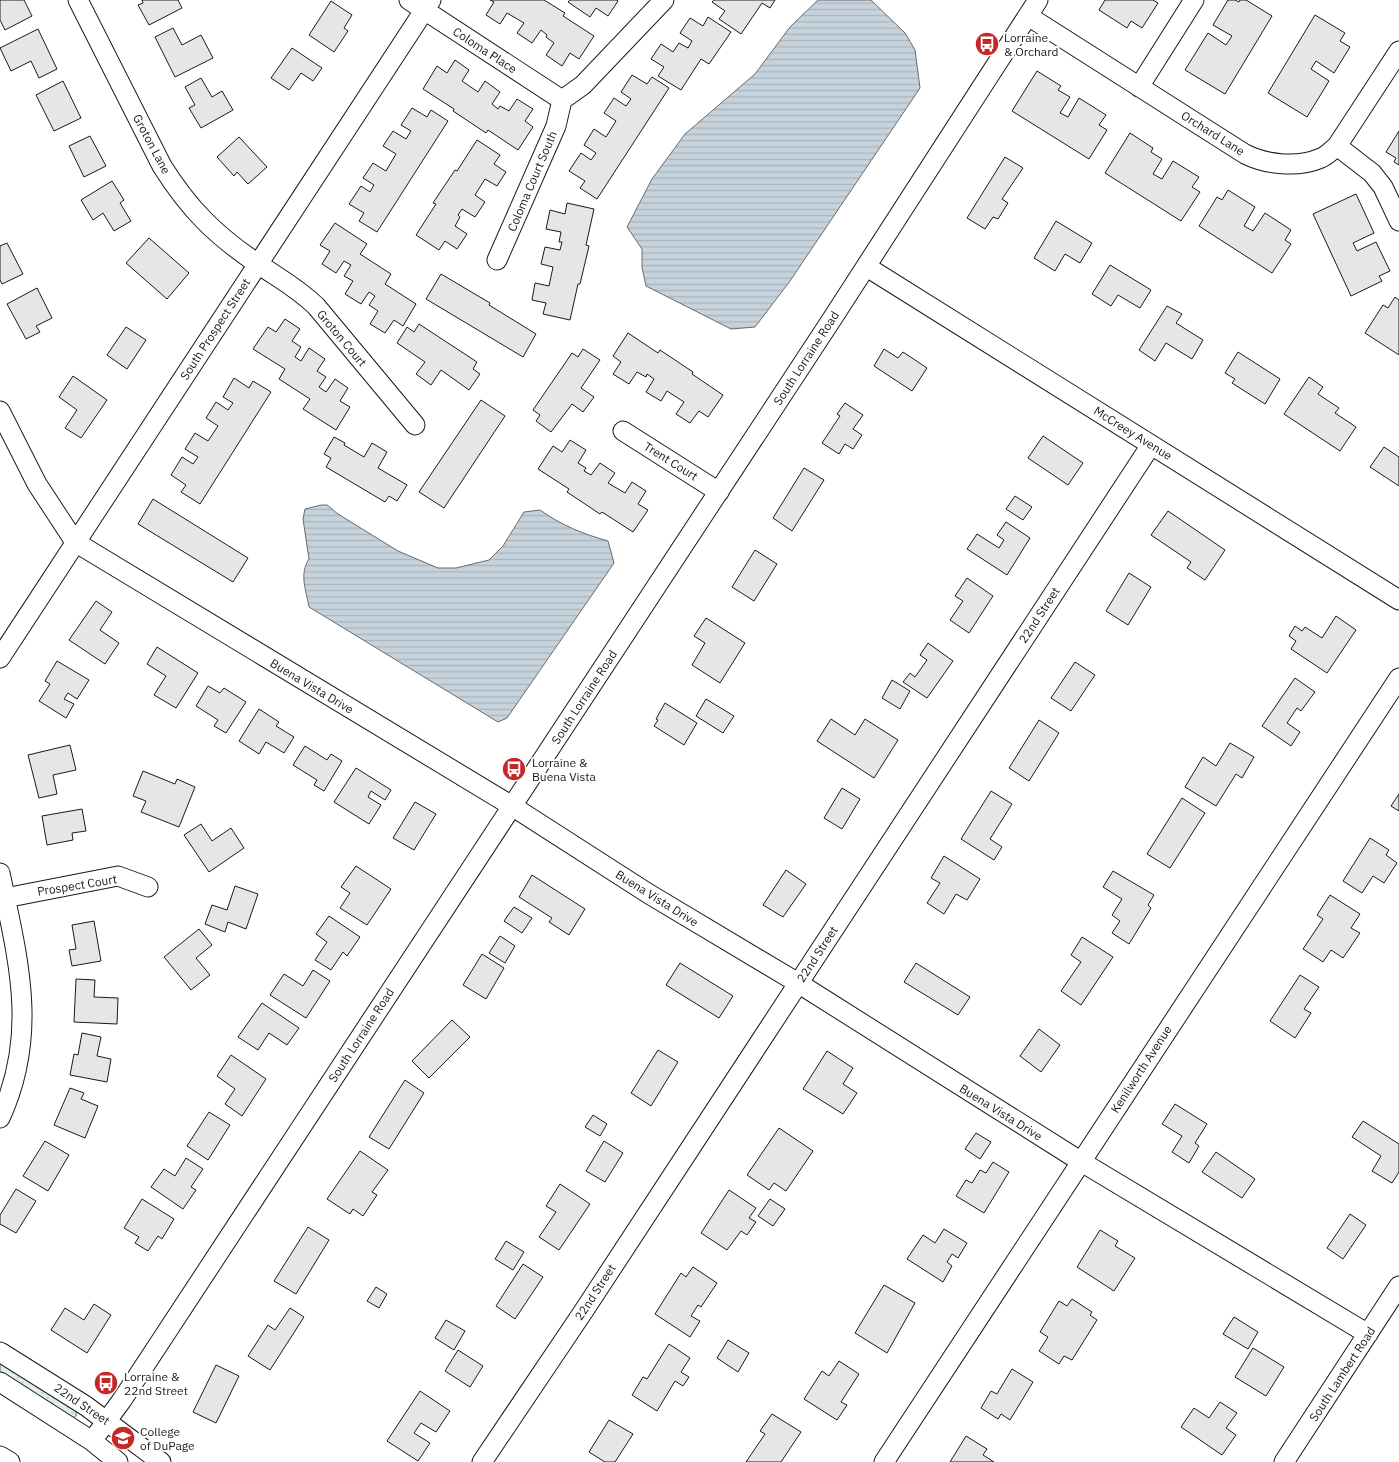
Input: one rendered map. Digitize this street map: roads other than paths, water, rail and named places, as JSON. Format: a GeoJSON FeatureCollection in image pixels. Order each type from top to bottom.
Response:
{"type":"FeatureCollection","features":[{"type":"Feature","properties":{"kind":"street","name":"Groton Lane"},"geometry":{"type":"LineString","coordinates":[[78,0],[162,166],[178,192],[216,233],[258,264]]}},
{"type":"Feature","properties":{"kind":"street"},"geometry":{"type":"LineString","coordinates":[[562,100],[583,84],[664,0]]}},
{"type":"Feature","properties":{"kind":"street"},"geometry":{"type":"LineString","coordinates":[[1139,87],[1194,0]]}},
{"type":"Feature","properties":{"kind":"street","name":"South Prospect Street"},"geometry":{"type":"LineString","coordinates":[[0,658],[258,264],[421,3]]}},
{"type":"Feature","properties":{"kind":"street","name":"Coloma Place"},"geometry":{"type":"LineString","coordinates":[[421,3],[562,100]]}},
{"type":"Feature","properties":{"kind":"street","name":"Orchard Lane"},"geometry":{"type":"LineString","coordinates":[[1033,8],[1139,87],[1254,158],[1273,163],[1303,164],[1323,158],[1337,146],[1399,52]]}},
{"type":"Feature","properties":{"kind":"street","name":"South Lorraine Road"},"geometry":{"type":"LineString","coordinates":[[92,1441],[719,492],[1033,8]]}},
{"type":"Feature","properties":{"kind":"street","name":"Coloma Court South"},"geometry":{"type":"LineString","coordinates":[[497,260],[556,126],[562,100]]}},
{"type":"Feature","properties":{"kind":"street"},"geometry":{"type":"LineString","coordinates":[[1337,146],[1372,173],[1383,187],[1399,221]]}},
{"type":"Feature","properties":{"kind":"street","name":"Groton Court"},"geometry":{"type":"LineString","coordinates":[[258,264],[300,290],[316,306],[415,425]]}},
{"type":"Feature","properties":{"kind":"street","name":"McCreey Avenue"},"geometry":{"type":"LineString","coordinates":[[866,267],[1399,600]]}},
{"type":"Feature","properties":{"kind":"street","name":"Buena Vista Drive"},"geometry":{"type":"LineString","coordinates":[[0,411],[37,484],[75,542],[512,806],[656,899],[798,984],[1080,1161],[1368,1334]]}},
{"type":"Feature","properties":{"kind":"street","name":"Trent Court"},"geometry":{"type":"LineString","coordinates":[[623,431],[719,492]]}},
{"type":"Feature","properties":{"kind":"street","name":"22nd Street"},"geometry":{"type":"LineString","coordinates":[[482,1462],[588,1304],[1151,445]]}},
{"type":"Feature","properties":{"kind":"street","name":"Kenilworth Avenue"},"geometry":{"type":"LineString","coordinates":[[884,1462],[1399,678]]}},
{"type":"Feature","properties":{"kind":"street"},"geometry":{"type":"LineString","coordinates":[[0,873],[20,977],[23,1020],[15,1078],[0,1118]]}},
{"type":"Feature","properties":{"kind":"street","name":"Prospect Court"},"geometry":{"type":"LineString","coordinates":[[5,898],[118,876],[148,887]]}},
{"type":"Feature","properties":{"kind":"street","name":"South Lambert Road"},"geometry":{"type":"LineString","coordinates":[[1284,1462],[1399,1286]]}},
{"type":"Feature","properties":{"kind":"street","name":"22nd Street"},"geometry":{"type":"LineString","coordinates":[[0,1352],[86,1406],[161,1462]]}},
{"type":"Feature","properties":{"kind":"street","name":"22nd Street"},"geometry":{"type":"LineString","coordinates":[[0,1382],[92,1441],[118,1462]]}},
{"type":"Feature","properties":{"kind":"street"},"geometry":{"type":"LineString","coordinates":[[0,1456],[10,1462]]}},
{"type":"Feature","properties":{"kind":"place","name":"Lorraine & Orchard"},"geometry":{"type":"Point","coordinates":[987,44]}},
{"type":"Feature","properties":{"kind":"place","name":"Lorraine & Buena Vista"},"geometry":{"type":"Point","coordinates":[514,769]}},
{"type":"Feature","properties":{"kind":"place","name":"Lorraine & 22nd Street"},"geometry":{"type":"Point","coordinates":[106,1383]}},
{"type":"Feature","properties":{"kind":"place","name":"College of DuPage"},"geometry":{"type":"Point","coordinates":[123,1438]}}]}
